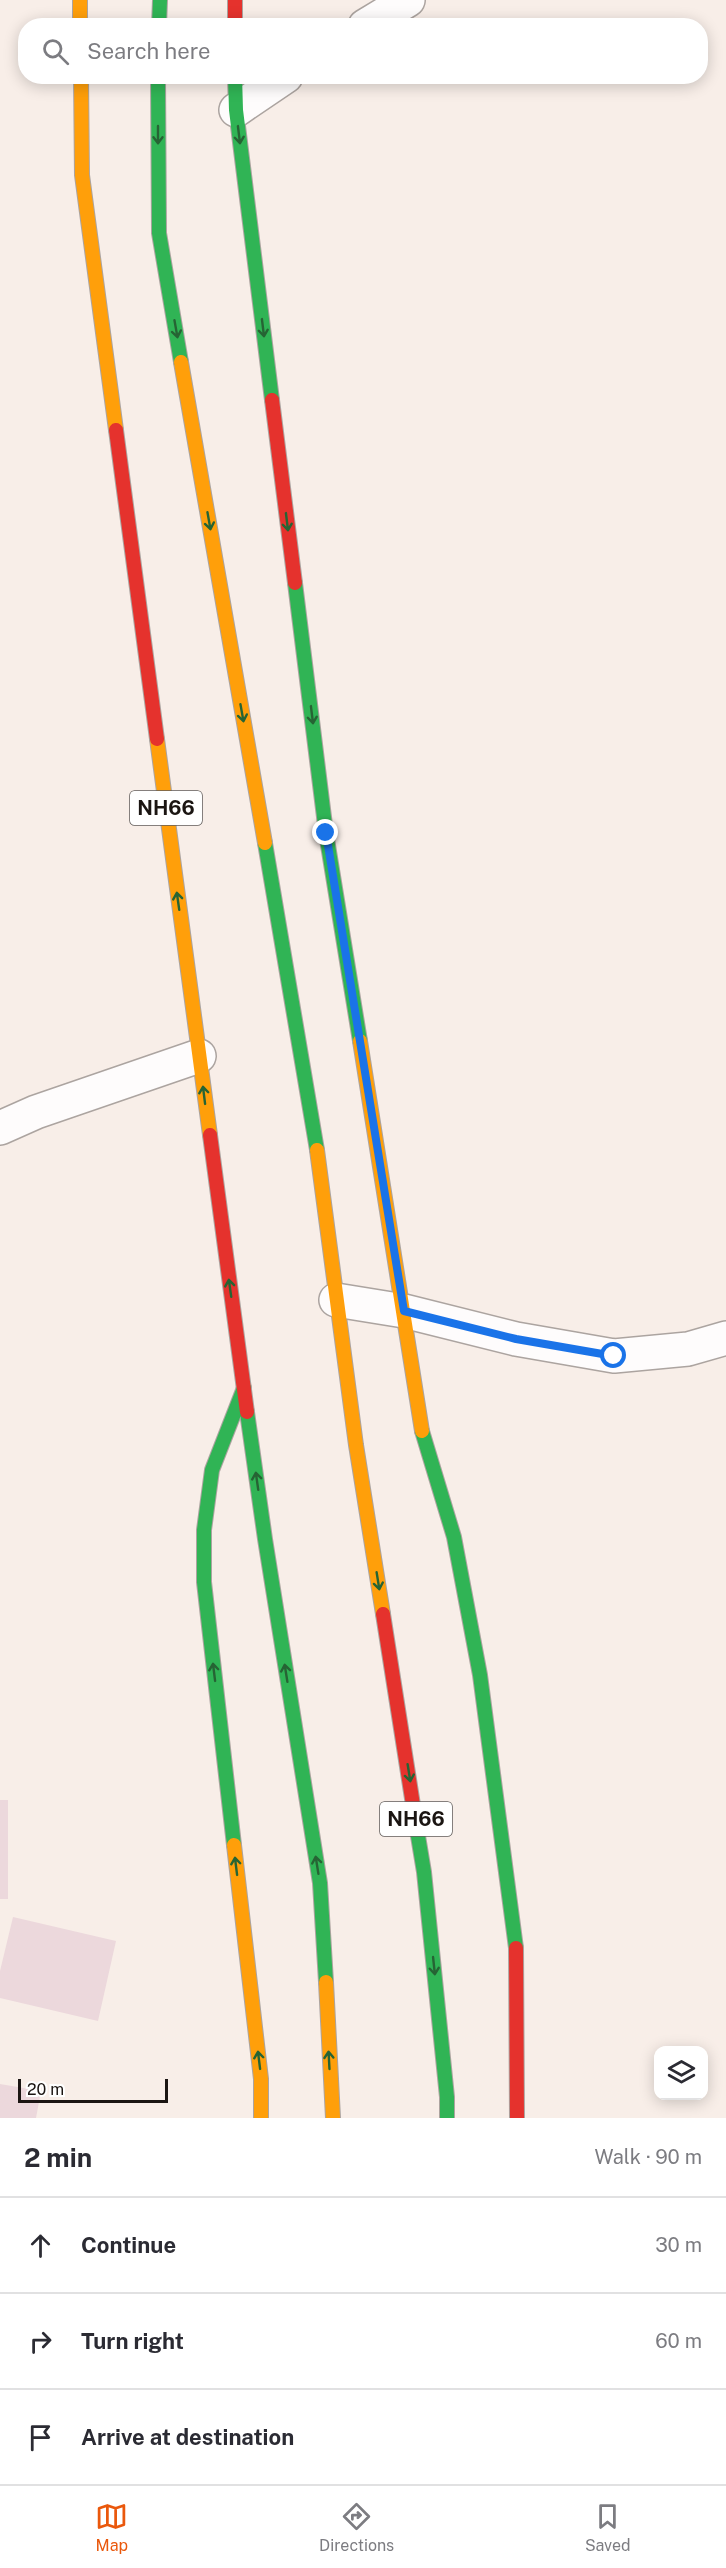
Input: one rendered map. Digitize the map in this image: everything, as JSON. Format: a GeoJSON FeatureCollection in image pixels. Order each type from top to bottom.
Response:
{"type":"FeatureCollection","features":[{"type":"Feature","properties":{"kind":"main road"},"geometry":{"type":"LineString","coordinates":[[80,0],[80,18]]}},
{"type":"Feature","properties":{"kind":"main road"},"geometry":{"type":"LineString","coordinates":[[159,18],[160,0]]}},
{"type":"Feature","properties":{"kind":"main road"},"geometry":{"type":"LineString","coordinates":[[235,0],[235,18]]}},
{"type":"Feature","properties":{"kind":"main road","name":"NH66"},"geometry":{"type":"LineString","coordinates":[[81,84],[82,175],[199,1056],[265,1539],[320,1883],[333,2118]]}},
{"type":"Feature","properties":{"kind":"main road","name":"NH66"},"geometry":{"type":"LineString","coordinates":[[158,84],[159,233],[314,1125],[336,1300],[424,1872],[447,2097],[447,2118]]}},
{"type":"Feature","properties":{"kind":"main road"},"geometry":{"type":"LineString","coordinates":[[235,84],[236,110],[326,833],[423,1441],[454,1537],[482,1687],[517,1952],[517,2118]]}},
{"type":"Feature","properties":{"kind":"main road"},"geometry":{"type":"LineString","coordinates":[[244,1389],[212,1470],[204,1530],[204,1582],[261,2079],[261,2118]]}},
{"type":"Feature","properties":{"kind":"street"},"geometry":{"type":"LineString","coordinates":[[378,18],[408,0]]}},
{"type":"Feature","properties":{"kind":"street"},"geometry":{"type":"LineString","coordinates":[[236,110],[274,84]]}},
{"type":"Feature","properties":{"kind":"street"},"geometry":{"type":"LineString","coordinates":[[0,1128],[47,1109],[199,1056]]}},
{"type":"Feature","properties":{"kind":"street"},"geometry":{"type":"LineString","coordinates":[[336,1300],[404,1311],[516,1339],[614,1356],[688,1349],[726,1338]]}},
{"type":"Feature","properties":{"kind":"building"},"geometry":{"type":"Polygon","coordinates":[[[0,1800],[8,1800],[8,1899],[0,1899],[0,1800]]]}},
{"type":"Feature","properties":{"kind":"building"},"geometry":{"type":"Polygon","coordinates":[[[13,1917],[116,1941],[98,2021],[0,1998],[0,1971],[13,1917]]]}},
{"type":"Feature","properties":{"kind":"building"},"geometry":{"type":"Polygon","coordinates":[[[0,2084],[41,2091],[36,2118],[0,2118],[0,2084]]]}},
{"type":"Feature","properties":{"kind":"traffic: fast"},"geometry":{"type":"LineString","coordinates":[[159,18],[160,0]]}},
{"type":"Feature","properties":{"kind":"traffic: fast"},"geometry":{"type":"LineString","coordinates":[[158,84],[159,233],[181,362]]}},
{"type":"Feature","properties":{"kind":"traffic: fast"},"geometry":{"type":"LineString","coordinates":[[235,84],[236,110],[272,400]]}},
{"type":"Feature","properties":{"kind":"traffic: fast"},"geometry":{"type":"LineString","coordinates":[[295,583],[326,833],[360,1041]]}},
{"type":"Feature","properties":{"kind":"traffic: fast"},"geometry":{"type":"LineString","coordinates":[[265,843],[317,1150]]}},
{"type":"Feature","properties":{"kind":"traffic: fast"},"geometry":{"type":"LineString","coordinates":[[234,1845],[204,1582],[204,1530],[212,1470],[244,1388]]}},
{"type":"Feature","properties":{"kind":"traffic: fast"},"geometry":{"type":"LineString","coordinates":[[247,1412],[320,1883],[326,1982]]}},
{"type":"Feature","properties":{"kind":"traffic: fast"},"geometry":{"type":"LineString","coordinates":[[422,1431],[454,1537],[480,1675],[516,1948]]}},
{"type":"Feature","properties":{"kind":"traffic: fast"},"geometry":{"type":"LineString","coordinates":[[416,1824],[424,1872],[447,2097],[447,2118]]}},
{"type":"Feature","properties":{"kind":"traffic: slow"},"geometry":{"type":"LineString","coordinates":[[80,0],[80,18]]}},
{"type":"Feature","properties":{"kind":"traffic: slow"},"geometry":{"type":"LineString","coordinates":[[81,84],[82,175],[116,430]]}},
{"type":"Feature","properties":{"kind":"traffic: slow"},"geometry":{"type":"LineString","coordinates":[[181,362],[265,843]]}},
{"type":"Feature","properties":{"kind":"traffic: slow"},"geometry":{"type":"LineString","coordinates":[[157,739],[210,1135]]}},
{"type":"Feature","properties":{"kind":"traffic: slow"},"geometry":{"type":"LineString","coordinates":[[360,1041],[422,1431]]}},
{"type":"Feature","properties":{"kind":"traffic: slow"},"geometry":{"type":"LineString","coordinates":[[317,1150],[356,1445],[383,1614]]}},
{"type":"Feature","properties":{"kind":"traffic: slow"},"geometry":{"type":"LineString","coordinates":[[234,1845],[261,2079],[261,2118]]}},
{"type":"Feature","properties":{"kind":"traffic: slow"},"geometry":{"type":"LineString","coordinates":[[326,1982],[333,2118]]}},
{"type":"Feature","properties":{"kind":"traffic: jam"},"geometry":{"type":"LineString","coordinates":[[235,0],[235,18]]}},
{"type":"Feature","properties":{"kind":"traffic: jam"},"geometry":{"type":"LineString","coordinates":[[272,400],[295,583]]}},
{"type":"Feature","properties":{"kind":"traffic: jam"},"geometry":{"type":"LineString","coordinates":[[116,430],[157,739]]}},
{"type":"Feature","properties":{"kind":"traffic: jam"},"geometry":{"type":"LineString","coordinates":[[210,1135],[247,1412]]}},
{"type":"Feature","properties":{"kind":"traffic: jam"},"geometry":{"type":"LineString","coordinates":[[383,1614],[416,1824]]}},
{"type":"Feature","properties":{"kind":"traffic: jam"},"geometry":{"type":"LineString","coordinates":[[516,1948],[517,2118]]}},
{"type":"Feature","properties":{"kind":"route"},"geometry":{"type":"LineString","coordinates":[[326,833],[404,1311],[516,1339],[614,1356]]}}]}
